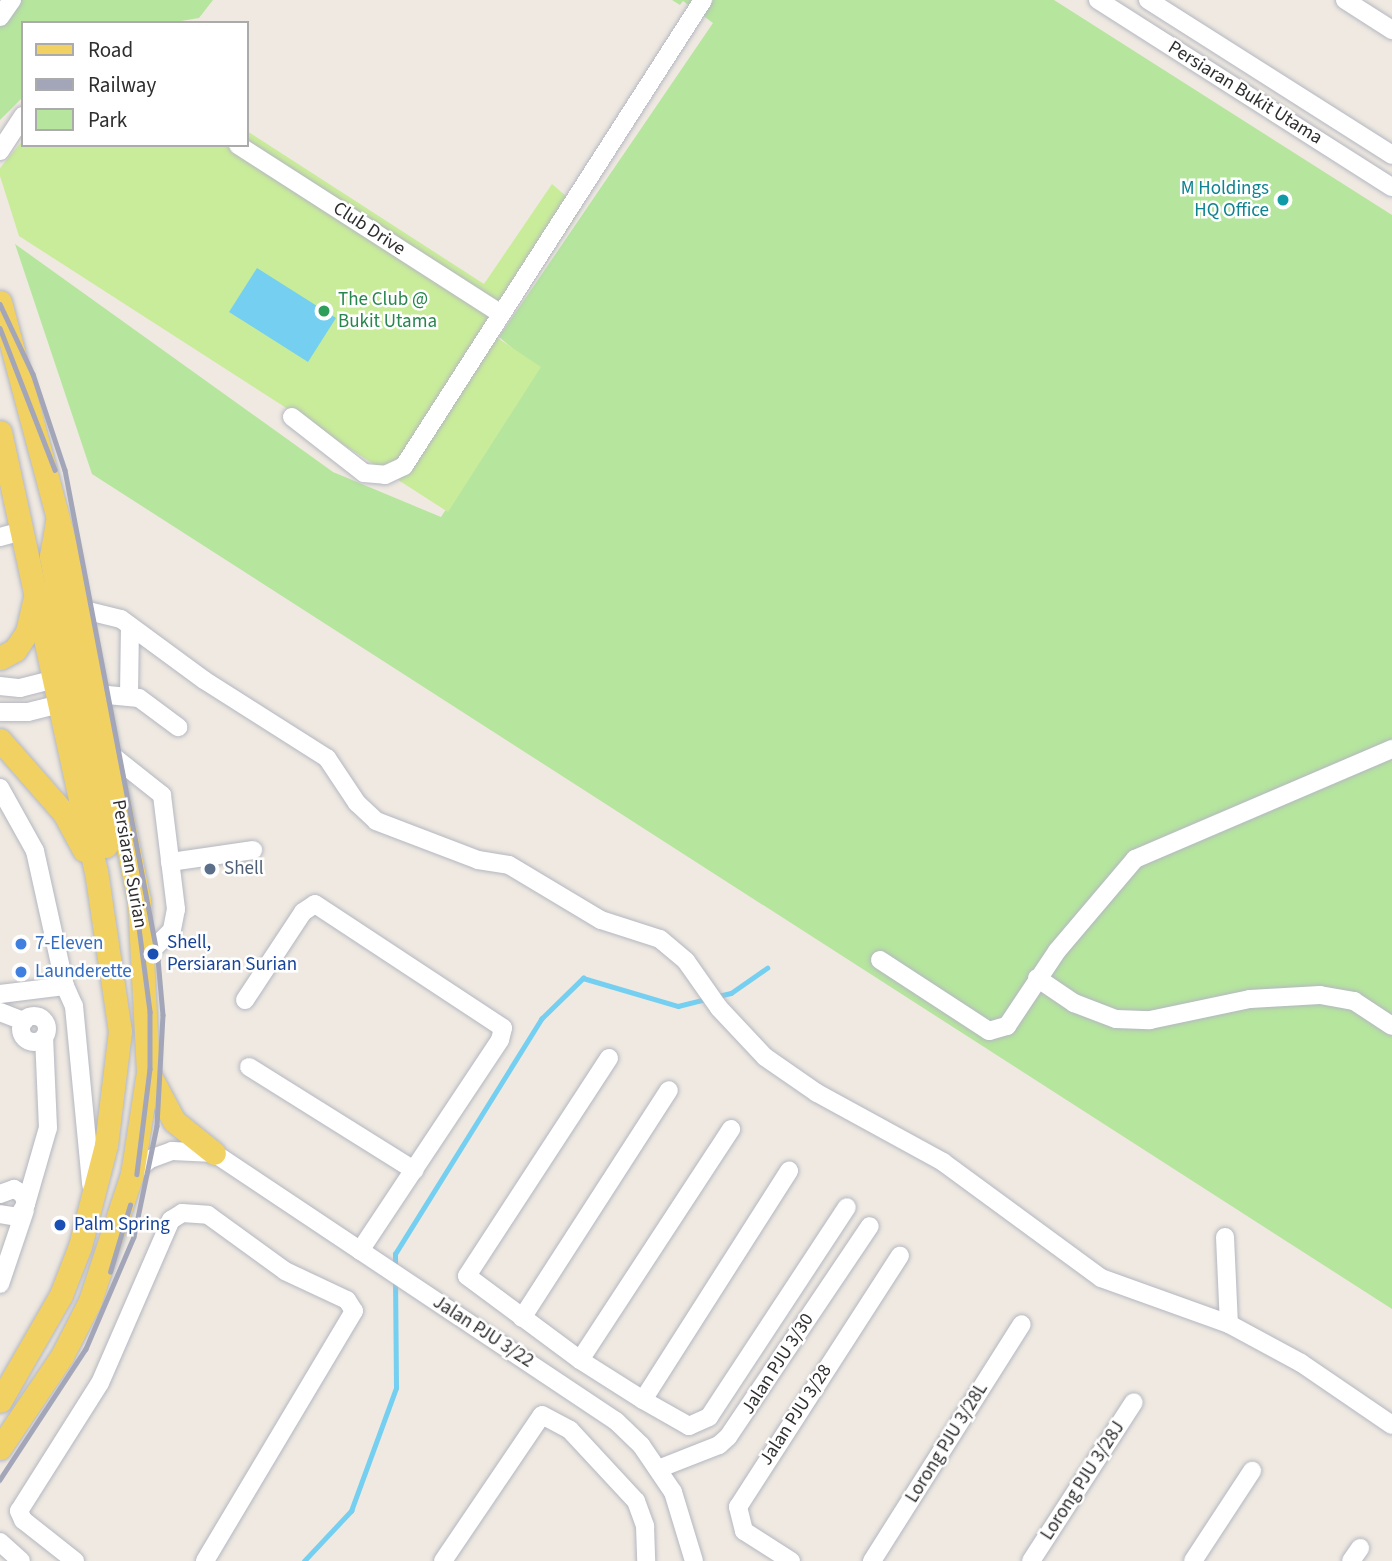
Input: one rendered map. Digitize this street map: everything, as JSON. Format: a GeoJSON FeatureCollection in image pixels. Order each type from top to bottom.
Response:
{"type":"FeatureCollection","features":[{"type":"Feature","properties":{"kind":"main road","name":"Persiaran Surian"},"geometry":{"type":"LineString","coordinates":[[0,302],[80,609],[78,699],[96,871],[120,1031],[118,1077],[91,1201],[61,1295],[0,1401]]}},
{"type":"Feature","properties":{"kind":"main road"},"geometry":{"type":"LineString","coordinates":[[0,432],[11,534],[36,594],[64,677],[78,699],[128,960],[134,1028],[128,1120],[134,1164]]}},
{"type":"Feature","properties":{"kind":"main road"},"geometry":{"type":"LineString","coordinates":[[57,519],[51,556],[64,677]]}},
{"type":"Feature","properties":{"kind":"main road"},"geometry":{"type":"LineString","coordinates":[[0,658],[15,650],[27,632],[36,594]]}},
{"type":"Feature","properties":{"kind":"main road","name":"Persiaran Surian"},"geometry":{"type":"LineString","coordinates":[[0,1448],[62,1356],[90,1301],[134,1164],[148,1072],[139,900],[109,753],[78,699]]}},
{"type":"Feature","properties":{"kind":"main road"},"geometry":{"type":"LineString","coordinates":[[0,740],[64,813],[96,871]]}},
{"type":"Feature","properties":{"kind":"main road"},"geometry":{"type":"LineString","coordinates":[[148,1072],[174,1121],[214,1153]]}},
{"type":"Feature","properties":{"kind":"street"},"geometry":{"type":"LineString","coordinates":[[0,17],[12,0]]}},
{"type":"Feature","properties":{"kind":"street"},"geometry":{"type":"LineString","coordinates":[[292,417],[364,473],[396,472],[412,455],[500,313],[703,0]]}},
{"type":"Feature","properties":{"kind":"street","name":"Persiaran Bukit Utama"},"geometry":{"type":"LineString","coordinates":[[1098,0],[1392,187]]}},
{"type":"Feature","properties":{"kind":"street","name":"Persiaran Bukit Utama"},"geometry":{"type":"LineString","coordinates":[[1148,0],[1392,155]]}},
{"type":"Feature","properties":{"kind":"street"},"geometry":{"type":"LineString","coordinates":[[1345,0],[1392,30]]}},
{"type":"Feature","properties":{"kind":"street"},"geometry":{"type":"LineString","coordinates":[[0,151],[12,127]]}},
{"type":"Feature","properties":{"kind":"street","name":"Club Drive"},"geometry":{"type":"LineString","coordinates":[[241,147],[500,313]]}},
{"type":"Feature","properties":{"kind":"street"},"geometry":{"type":"LineString","coordinates":[[80,609],[130,629],[204,680],[327,758],[357,803],[376,821],[471,857],[518,869],[601,919],[660,939],[686,961],[746,1041],[790,1076],[943,1162],[1101,1278],[1229,1324],[1301,1363],[1392,1425]]}},
{"type":"Feature","properties":{"kind":"street"},"geometry":{"type":"LineString","coordinates":[[129,694],[130,629]]}},
{"type":"Feature","properties":{"kind":"street"},"geometry":{"type":"LineString","coordinates":[[0,686],[20,688],[64,677]]}},
{"type":"Feature","properties":{"kind":"street"},"geometry":{"type":"LineString","coordinates":[[0,712],[129,694],[178,727]]}},
{"type":"Feature","properties":{"kind":"street"},"geometry":{"type":"LineString","coordinates":[[880,960],[989,1031],[1007,1026],[1037,978],[1135,859],[1392,749]]}},
{"type":"Feature","properties":{"kind":"street"},"geometry":{"type":"LineString","coordinates":[[109,753],[162,795],[176,909],[172,930],[143,959]]}},
{"type":"Feature","properties":{"kind":"street"},"geometry":{"type":"LineString","coordinates":[[0,788],[35,851],[65,986],[74,1006],[91,1201]]}},
{"type":"Feature","properties":{"kind":"street"},"geometry":{"type":"LineString","coordinates":[[170,862],[253,850]]}},
{"type":"Feature","properties":{"kind":"street"},"geometry":{"type":"LineString","coordinates":[[245,1000],[303,912],[315,904],[500,1023],[500,1040],[360,1251]]}},
{"type":"Feature","properties":{"kind":"street"},"geometry":{"type":"LineString","coordinates":[[1037,978],[1074,1003],[1116,1019],[1150,1020],[1251,999],[1320,995],[1354,1001],[1392,1026]]}},
{"type":"Feature","properties":{"kind":"street"},"geometry":{"type":"LineString","coordinates":[[0,994],[65,986]]}},
{"type":"Feature","properties":{"kind":"street"},"geometry":{"type":"LineString","coordinates":[[0,1012],[24,1021],[21,1032],[26,1039],[37,1042],[44,1037],[48,1128],[26,1207],[0,1284]]}},
{"type":"Feature","properties":{"kind":"street"},"geometry":{"type":"LineString","coordinates":[[609,1058],[468,1269],[472,1282],[580,1360],[643,1400],[679,1422],[700,1424],[717,1408],[847,1207]]}},
{"type":"Feature","properties":{"kind":"street"},"geometry":{"type":"LineString","coordinates":[[249,1067],[414,1170]]}},
{"type":"Feature","properties":{"kind":"street"},"geometry":{"type":"LineString","coordinates":[[522,1318],[669,1090]]}},
{"type":"Feature","properties":{"kind":"street"},"geometry":{"type":"LineString","coordinates":[[580,1360],[731,1129]]}},
{"type":"Feature","properties":{"kind":"street"},"geometry":{"type":"LineString","coordinates":[[134,1164],[172,1151],[214,1153]]}},
{"type":"Feature","properties":{"kind":"street","name":"Jalan PJU 3/22"},"geometry":{"type":"LineString","coordinates":[[214,1153],[616,1420],[658,1469],[673,1492],[694,1561]]}},
{"type":"Feature","properties":{"kind":"street"},"geometry":{"type":"LineString","coordinates":[[643,1400],[789,1171]]}},
{"type":"Feature","properties":{"kind":"street"},"geometry":{"type":"LineString","coordinates":[[0,1194],[19,1191],[26,1207]]}},
{"type":"Feature","properties":{"kind":"street"},"geometry":{"type":"LineString","coordinates":[[0,1214],[13,1219],[26,1207]]}},
{"type":"Feature","properties":{"kind":"street"},"geometry":{"type":"LineString","coordinates":[[75,1561],[23,1520],[19,1511],[100,1383],[172,1220],[182,1213],[208,1215],[285,1271],[347,1300],[354,1311],[205,1561]]}},
{"type":"Feature","properties":{"kind":"street","name":"Jalan PJU 3/30"},"geometry":{"type":"LineString","coordinates":[[658,1469],[719,1445],[728,1437],[870,1226]]}},
{"type":"Feature","properties":{"kind":"street"},"geometry":{"type":"LineString","coordinates":[[1225,1237],[1229,1324]]}},
{"type":"Feature","properties":{"kind":"street","name":"Jalan PJU 3/28"},"geometry":{"type":"LineString","coordinates":[[791,1561],[744,1531],[738,1507],[900,1256]]}},
{"type":"Feature","properties":{"kind":"street"},"geometry":{"type":"LineString","coordinates":[[790,1297],[813,1311]]}},
{"type":"Feature","properties":{"kind":"street"},"geometry":{"type":"LineString","coordinates":[[774,1322],[796,1337]]}},
{"type":"Feature","properties":{"kind":"street","name":"Lorong PJU 3/28L"},"geometry":{"type":"LineString","coordinates":[[872,1561],[1022,1324]]}},
{"type":"Feature","properties":{"kind":"street","name":"Lorong PJU 3/28J"},"geometry":{"type":"LineString","coordinates":[[1031,1561],[1134,1402]]}},
{"type":"Feature","properties":{"kind":"street"},"geometry":{"type":"LineString","coordinates":[[443,1561],[542,1415],[570,1430],[636,1501],[645,1526],[641,1558]]}},
{"type":"Feature","properties":{"kind":"street"},"geometry":{"type":"LineString","coordinates":[[1193,1561],[1252,1471]]}},
{"type":"Feature","properties":{"kind":"street"},"geometry":{"type":"LineString","coordinates":[[0,1542],[21,1561]]}},
{"type":"Feature","properties":{"kind":"green space"},"geometry":{"type":"Polygon","coordinates":[[[15,0],[213,0],[199,18],[181,21],[21,21],[21,99],[0,120],[0,22],[15,0]]]}},
{"type":"Feature","properties":{"kind":"green space"},"geometry":{"type":"Polygon","coordinates":[[[672,0],[1054,0],[1392,215],[1392,1309],[92,474],[15,244],[333,472],[441,517],[538,370],[499,337],[713,23],[683,1],[680,5],[672,0]]]}},
{"type":"Feature","properties":{"kind":"green space","name":"The Club @ Bukit Utama"},"geometry":{"type":"Polygon","coordinates":[[[248,132],[484,284],[552,184],[581,209],[496,337],[541,367],[448,512],[19,236],[0,176],[0,168],[21,142],[21,147],[248,147],[248,132]]]}},
{"type":"Feature","properties":{"kind":"water"},"geometry":{"type":"Polygon","coordinates":[[[257,268],[336,318],[308,362],[229,312],[257,268]]]}},
{"type":"Feature","properties":{"kind":"waterway"},"geometry":{"type":"LineString","coordinates":[[718,996],[731,993],[767,968]]}},
{"type":"Feature","properties":{"kind":"waterway"},"geometry":{"type":"LineString","coordinates":[[395,1269],[395,1254],[541,1019],[583,978],[678,1006],[706,999]]}},
{"type":"Feature","properties":{"kind":"waterway"},"geometry":{"type":"LineString","coordinates":[[304,1561],[351,1511],[396,1388],[395,1281]]}},
{"type":"Feature","properties":{"kind":"railway"},"geometry":{"type":"LineString","coordinates":[[0,304],[33,374],[65,470],[158,959],[163,1015],[157,1126],[134,1237],[86,1349],[0,1480]]}},
{"type":"Feature","properties":{"kind":"railway"},"geometry":{"type":"LineString","coordinates":[[0,328],[55,470]]}},
{"type":"Feature","properties":{"kind":"railway"},"geometry":{"type":"LineString","coordinates":[[133,882],[150,1012],[150,1069],[137,1174]]}},
{"type":"Feature","properties":{"kind":"railway"},"geometry":{"type":"LineString","coordinates":[[110,1272],[130,1205]]}},
{"type":"Feature","properties":{"kind":"place","name":"M Holdings HQ Office"},"geometry":{"type":"Point","coordinates":[1283,200]}},
{"type":"Feature","properties":{"kind":"place","name":"The Club @ Bukit Utama"},"geometry":{"type":"Point","coordinates":[324,311]}},
{"type":"Feature","properties":{"kind":"place","name":"Shell"},"geometry":{"type":"Point","coordinates":[210,869]}},
{"type":"Feature","properties":{"kind":"place","name":"7-Eleven"},"geometry":{"type":"Point","coordinates":[21,944]}},
{"type":"Feature","properties":{"kind":"place","name":"Shell, Persiaran Surian"},"geometry":{"type":"Point","coordinates":[153,954]}},
{"type":"Feature","properties":{"kind":"place","name":"Launderette"},"geometry":{"type":"Point","coordinates":[21,972]}},
{"type":"Feature","properties":{"kind":"place","name":"Palm Spring"},"geometry":{"type":"Point","coordinates":[60,1225]}}]}
